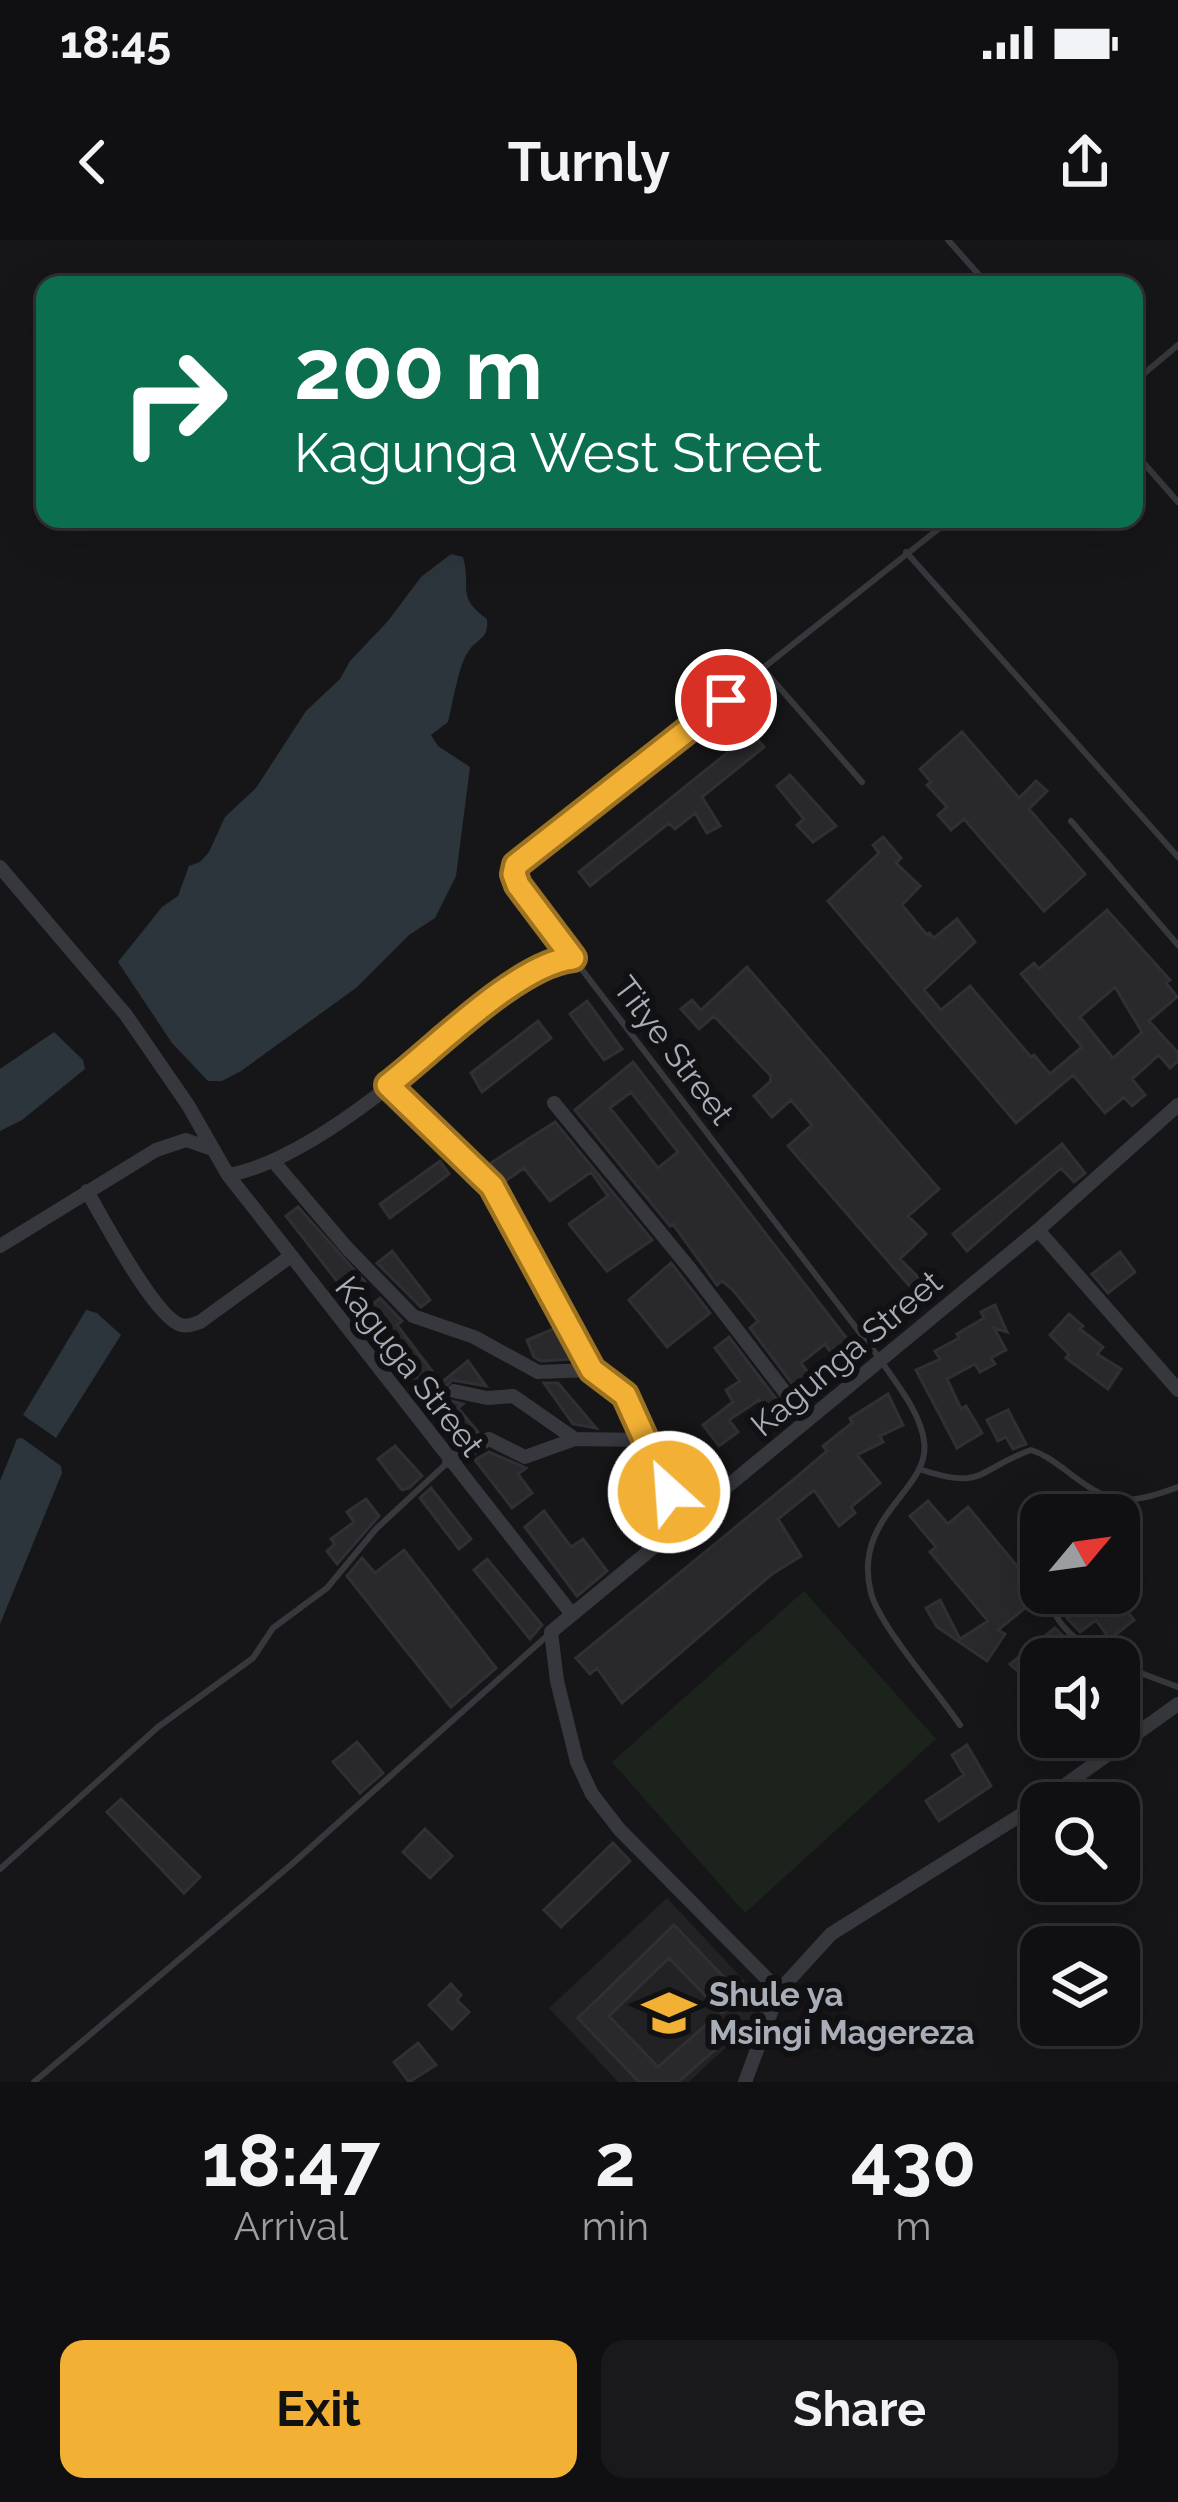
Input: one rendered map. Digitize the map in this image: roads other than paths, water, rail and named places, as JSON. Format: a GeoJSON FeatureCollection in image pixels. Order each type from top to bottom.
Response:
{"type":"FeatureCollection","features":[{"type":"Feature","properties":{"kind":"street","name":"Kaguga Street"},"geometry":{"type":"LineString","coordinates":[[0,867],[126,1015],[228,1175],[571,1612]]}},
{"type":"Feature","properties":{"kind":"street"},"geometry":{"type":"LineString","coordinates":[[228,1175],[274,1162],[388,1085],[529,973],[558,959],[573,958]]}},
{"type":"Feature","properties":{"kind":"street"},"geometry":{"type":"LineString","coordinates":[[388,1085],[492,1186],[592,1370],[625,1395],[685,1522]]}},
{"type":"Feature","properties":{"kind":"street"},"geometry":{"type":"LineString","coordinates":[[554,1103],[692,1270],[807,1421]]}},
{"type":"Feature","properties":{"kind":"street","name":"Kagunga Street"},"geometry":{"type":"LineString","coordinates":[[551,1632],[1038,1230],[1178,1105]]}},
{"type":"Feature","properties":{"kind":"street"},"geometry":{"type":"LineString","coordinates":[[0,1246],[156,1150],[186,1140],[212,1149]]}},
{"type":"Feature","properties":{"kind":"street"},"geometry":{"type":"LineString","coordinates":[[274,1162],[413,1316],[474,1337],[538,1372],[592,1370]]}},
{"type":"Feature","properties":{"kind":"street"},"geometry":{"type":"LineString","coordinates":[[87,1190],[154,1300],[176,1324],[200,1322],[291,1256]]}},
{"type":"Feature","properties":{"kind":"street"},"geometry":{"type":"LineString","coordinates":[[1038,1230],[1178,1390]]}},
{"type":"Feature","properties":{"kind":"street"},"geometry":{"type":"LineString","coordinates":[[454,1391],[487,1399],[513,1396],[575,1439]]}},
{"type":"Feature","properties":{"kind":"street"},"geometry":{"type":"LineString","coordinates":[[449,1461],[489,1439],[525,1457],[575,1439],[644,1440]]}},
{"type":"Feature","properties":{"kind":"street"},"geometry":{"type":"LineString","coordinates":[[551,1632],[557,1682],[578,1762],[592,1795],[619,1829],[778,1991]]}},
{"type":"Feature","properties":{"kind":"street"},"geometry":{"type":"LineString","coordinates":[[746,2082],[778,1991],[831,1934],[1040,1803],[1178,1705]]}},
{"type":"Feature","properties":{"kind":"lane"},"geometry":{"type":"LineString","coordinates":[[948,240],[980,276]]}},
{"type":"Feature","properties":{"kind":"lane"},"geometry":{"type":"LineString","coordinates":[[1143,374],[1178,345]]}},
{"type":"Feature","properties":{"kind":"lane"},"geometry":{"type":"LineString","coordinates":[[1143,462],[1178,502]]}},
{"type":"Feature","properties":{"kind":"lane","name":"Titye Street"},"geometry":{"type":"LineString","coordinates":[[919,1468],[926,1447],[919,1421],[880,1359],[514,874],[516,865],[939,528]]}},
{"type":"Feature","properties":{"kind":"lane"},"geometry":{"type":"LineString","coordinates":[[906,552],[1178,856]]}},
{"type":"Feature","properties":{"kind":"lane"},"geometry":{"type":"LineString","coordinates":[[764,670],[862,782]]}},
{"type":"Feature","properties":{"kind":"lane"},"geometry":{"type":"LineString","coordinates":[[1071,821],[1178,945]]}},
{"type":"Feature","properties":{"kind":"lane"},"geometry":{"type":"LineString","coordinates":[[960,1725],[895,1637],[872,1597],[866,1558],[876,1526],[919,1468],[954,1480],[981,1478],[1031,1450],[1044,1454],[1099,1494]]}},
{"type":"Feature","properties":{"kind":"lane"},"geometry":{"type":"LineString","coordinates":[[0,1869],[158,1726],[253,1658],[273,1628],[327,1588],[376,1529],[449,1461]]}},
{"type":"Feature","properties":{"kind":"lane"},"geometry":{"type":"LineString","coordinates":[[1140,1498],[1178,1487]]}},
{"type":"Feature","properties":{"kind":"lane"},"geometry":{"type":"LineString","coordinates":[[1055,1614],[1079,1638]]}},
{"type":"Feature","properties":{"kind":"lane"},"geometry":{"type":"LineString","coordinates":[[34,2082],[292,1864],[551,1632]]}},
{"type":"Feature","properties":{"kind":"lane"},"geometry":{"type":"LineString","coordinates":[[1140,1673],[1178,1687]]}},
{"type":"Feature","properties":{"kind":"place","name":"Shule ya Msingi Magereza"},"geometry":{"type":"Point","coordinates":[669,2013]}}]}
